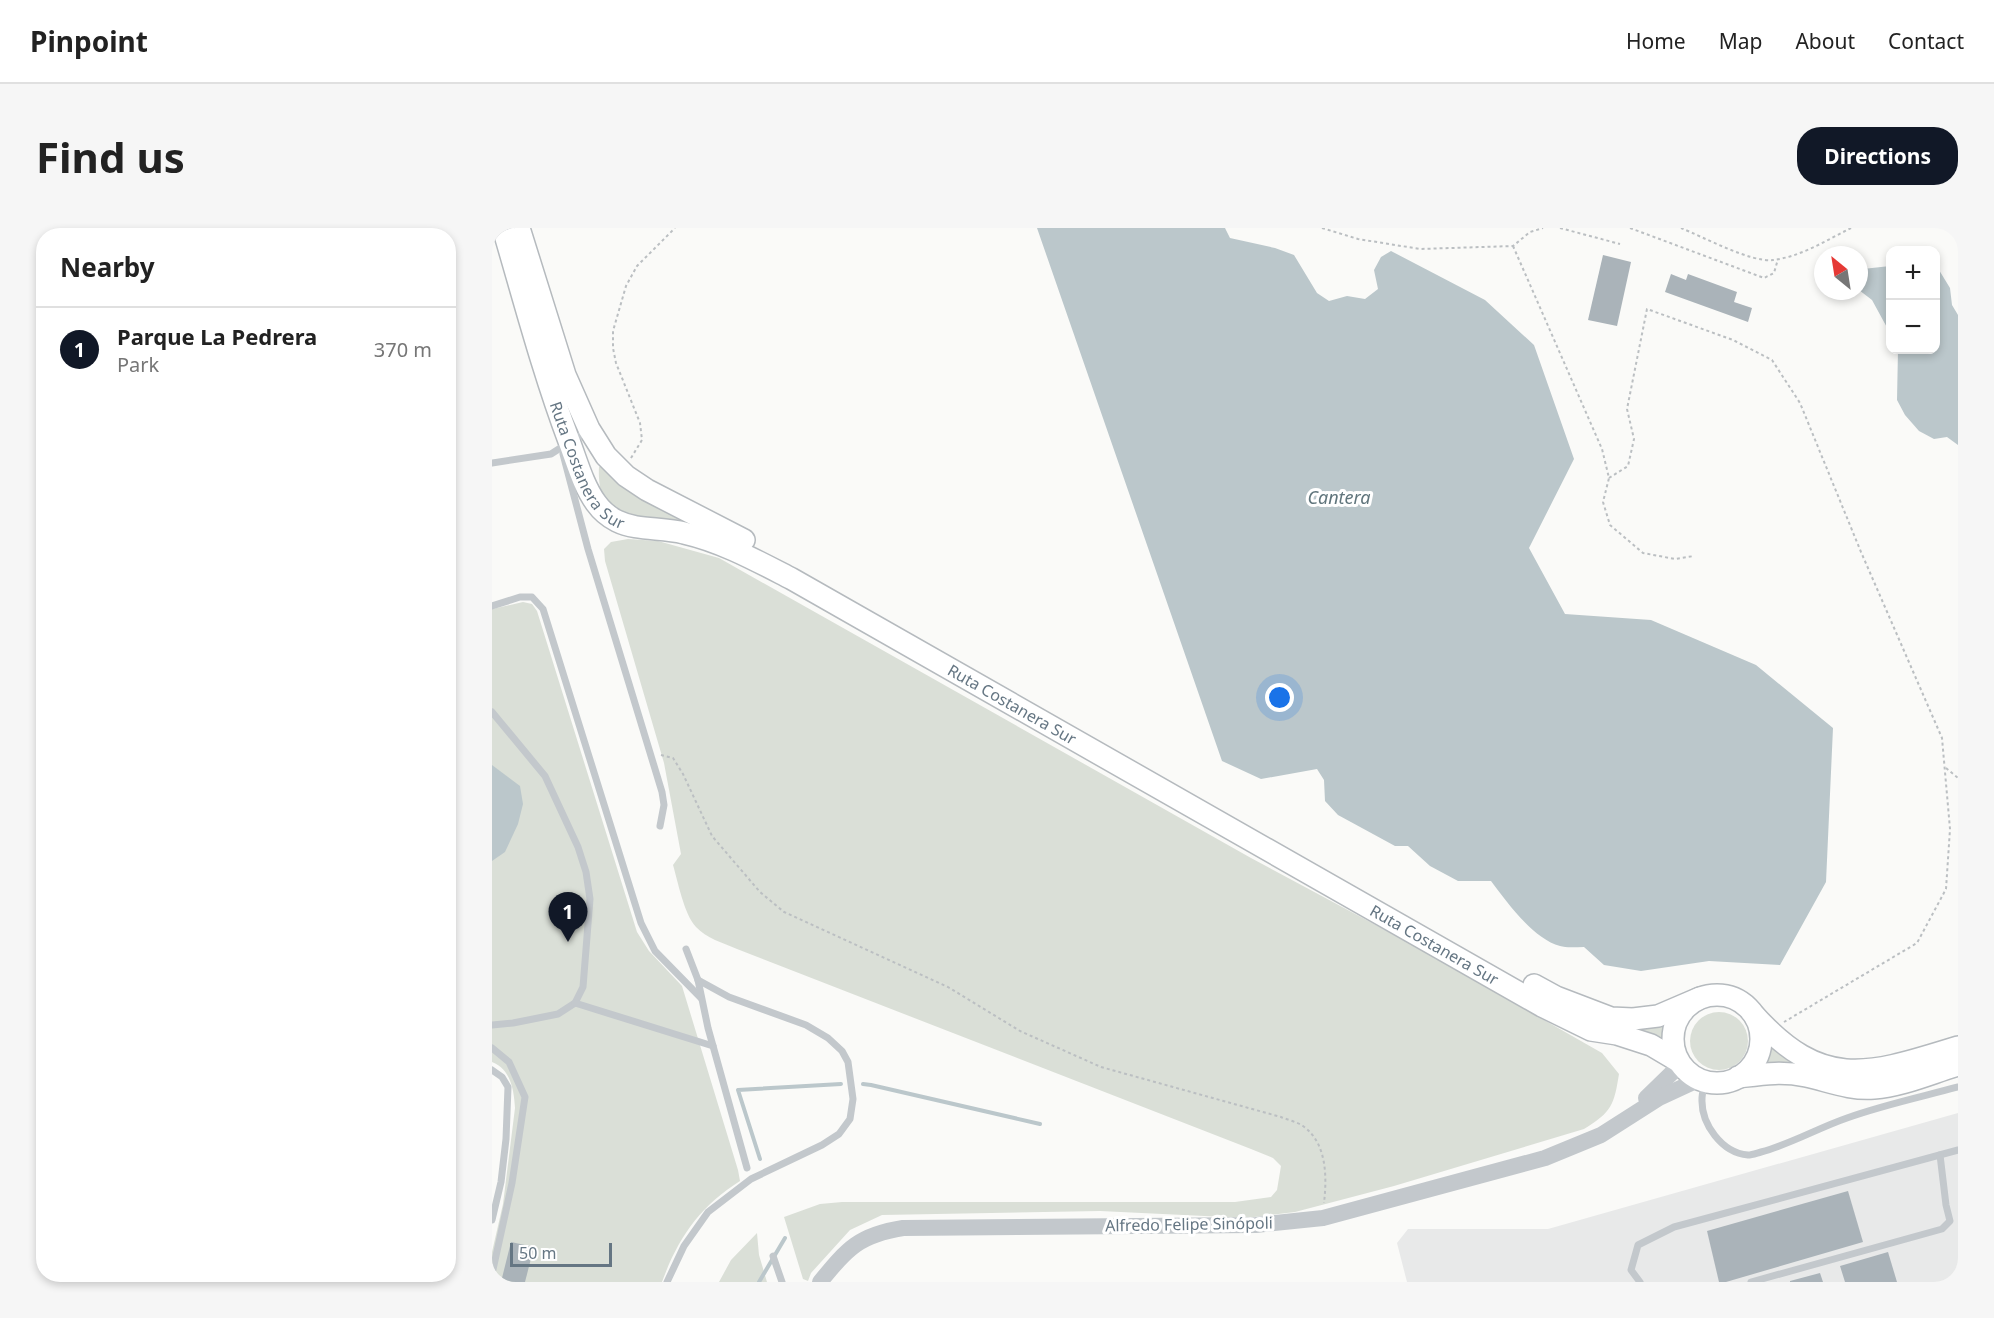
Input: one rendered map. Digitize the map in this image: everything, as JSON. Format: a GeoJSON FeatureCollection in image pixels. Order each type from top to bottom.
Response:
{"type":"FeatureCollection","features":[{"type":"Feature","properties":{"kind":"main road","name":"Ruta Costanera Sur"},"geometry":{"type":"LineString","coordinates":[[503,228],[566,444],[596,503],[606,514],[616,521],[632,526],[680,532],[742,553],[792,579],[1542,1006],[1591,1030],[1617,1034],[1651,1045],[1679,1062],[1689,1073],[1702,1080]]}},
{"type":"Feature","properties":{"kind":"main road","name":"Ruta Costanera Sur"},"geometry":{"type":"LineString","coordinates":[[519,228],[565,375],[589,429],[606,456],[621,471],[647,490],[795,566],[1471,952],[1556,997],[1611,1018],[1633,1019],[1658,1016],[1700,998],[1714,995],[1729,997],[1742,1003],[1769,1031],[1793,1051],[1820,1065],[1846,1071],[1873,1071],[1958,1047]]}},
{"type":"Feature","properties":{"kind":"main road"},"geometry":{"type":"LineString","coordinates":[[1679,1062],[1673,1044],[1674,1030],[1679,1017],[1688,1006],[1700,998]]}},
{"type":"Feature","properties":{"kind":"main road"},"geometry":{"type":"LineString","coordinates":[[1738,1077],[1750,1068],[1761,1041],[1759,1027],[1753,1013]]}},
{"type":"Feature","properties":{"kind":"main road"},"geometry":{"type":"LineString","coordinates":[[1702,1080],[1716,1083],[1774,1072],[1806,1076],[1850,1087],[1874,1088],[1958,1065]]}},
{"type":"Feature","properties":{"kind":"street"},"geometry":{"type":"LineString","coordinates":[[1601,1135],[1644,1100],[1679,1062]]}},
{"type":"Feature","properties":{"kind":"street"},"geometry":{"type":"LineString","coordinates":[[1601,1135],[1659,1098],[1702,1080]]}},
{"type":"Feature","properties":{"kind":"street","name":"Alfredo Felipe Sinópoli"},"geometry":{"type":"LineString","coordinates":[[820,1282],[842,1255],[859,1241],[889,1230],[903,1228],[1256,1226],[1323,1218],[1545,1158],[1601,1135]]}},
{"type":"Feature","properties":{"kind":"lane"},"geometry":{"type":"LineString","coordinates":[[492,463],[551,454],[589,429]]}},
{"type":"Feature","properties":{"kind":"lane"},"geometry":{"type":"LineString","coordinates":[[566,444],[588,549],[651,752],[663,799],[660,826]]}},
{"type":"Feature","properties":{"kind":"lane"},"geometry":{"type":"LineString","coordinates":[[492,606],[520,597],[532,597],[543,609],[643,929],[655,951],[701,998]]}},
{"type":"Feature","properties":{"kind":"lane"},"geometry":{"type":"LineString","coordinates":[[492,712],[545,776],[578,847],[586,872],[590,900],[583,987],[575,1003],[558,1014],[513,1023],[492,1024]]}},
{"type":"Feature","properties":{"kind":"lane"},"geometry":{"type":"LineString","coordinates":[[686,949],[698,980],[713,1046],[747,1168]]}},
{"type":"Feature","properties":{"kind":"lane"},"geometry":{"type":"LineString","coordinates":[[667,1282],[684,1245],[708,1212],[751,1179],[822,1145],[839,1134],[850,1119],[853,1099],[848,1062],[842,1051],[828,1038],[806,1025],[729,997],[698,980]]}},
{"type":"Feature","properties":{"kind":"lane"},"geometry":{"type":"LineString","coordinates":[[575,1003],[713,1046]]}},
{"type":"Feature","properties":{"kind":"lane"},"geometry":{"type":"LineString","coordinates":[[492,1048],[509,1062],[525,1097],[512,1183],[492,1274]]}},
{"type":"Feature","properties":{"kind":"lane"},"geometry":{"type":"LineString","coordinates":[[492,1070],[502,1077],[508,1086],[506,1139],[501,1182],[492,1220]]}},
{"type":"Feature","properties":{"kind":"lane"},"geometry":{"type":"LineString","coordinates":[[1702,1080],[1703,1111],[1713,1133],[1731,1150],[1748,1155],[1799,1139],[1848,1117],[1958,1087]]}},
{"type":"Feature","properties":{"kind":"lane"},"geometry":{"type":"LineString","coordinates":[[1640,1282],[1631,1270],[1638,1245],[1674,1227],[1958,1150]]}},
{"type":"Feature","properties":{"kind":"lane"},"geometry":{"type":"LineString","coordinates":[[1751,1282],[1942,1229],[1950,1221],[1940,1155]]}},
{"type":"Feature","properties":{"kind":"lane"},"geometry":{"type":"LineString","coordinates":[[773,1256],[782,1282]]}},
{"type":"Feature","properties":{"kind":"path"},"geometry":{"type":"LineString","coordinates":[[621,471],[642,440],[640,423],[616,363],[613,331],[626,286],[637,266],[675,228]]}},
{"type":"Feature","properties":{"kind":"path"},"geometry":{"type":"LineString","coordinates":[[1322,228],[1358,239],[1420,249],[1513,246],[1530,232],[1543,228]]}},
{"type":"Feature","properties":{"kind":"path"},"geometry":{"type":"LineString","coordinates":[[1560,228],[1620,244]]}},
{"type":"Feature","properties":{"kind":"path"},"geometry":{"type":"LineString","coordinates":[[1630,228],[1764,278],[1774,273],[1778,259]]}},
{"type":"Feature","properties":{"kind":"path"},"geometry":{"type":"LineString","coordinates":[[1681,228],[1750,257],[1771,261],[1791,256],[1851,228]]}},
{"type":"Feature","properties":{"kind":"path"},"geometry":{"type":"LineString","coordinates":[[1513,246],[1602,449],[1609,478],[1603,502],[1610,525],[1643,553],[1675,559],[1694,556]]}},
{"type":"Feature","properties":{"kind":"path"},"geometry":{"type":"LineString","coordinates":[[1609,478],[1628,466],[1634,439],[1627,409],[1647,309],[1732,340],[1772,360],[1800,404],[1860,552],[1942,738],[1950,829],[1946,889],[1917,943],[1769,1031]]}},
{"type":"Feature","properties":{"kind":"path"},"geometry":{"type":"LineString","coordinates":[[651,752],[673,758],[712,836],[760,892],[784,912],[948,987],[1020,1031],[1101,1067],[1281,1117],[1303,1126],[1317,1143],[1323,1159],[1325,1189],[1323,1218]]}},
{"type":"Feature","properties":{"kind":"path"},"geometry":{"type":"LineString","coordinates":[[1945,767],[1958,778]]}},
{"type":"Feature","properties":{"kind":"shaded area"},"geometry":{"type":"Polygon","coordinates":[[[606,463],[622,484],[686,523],[759,555],[1572,1015],[1605,1024],[1628,1026],[1668,1019],[1663,1039],[1666,1051],[1644,1038],[1577,1021],[750,554],[698,533],[620,518],[609,510],[603,499],[599,467],[606,463]]]}},
{"type":"Feature","properties":{"kind":"shaded area"},"geometry":{"type":"Polygon","coordinates":[[[628,539],[658,541],[719,558],[1602,1053],[1619,1074],[1610,1107],[1601,1118],[1584,1129],[1394,1186],[1295,1212],[1246,1218],[1100,1211],[882,1215],[850,1230],[811,1273],[808,1281],[803,1279],[784,1217],[820,1204],[842,1202],[1235,1202],[1271,1197],[1277,1190],[1281,1166],[1273,1158],[1251,1149],[721,942],[696,927],[685,906],[673,865],[681,854],[664,763],[605,561],[604,549],[611,542],[628,539]]]}},
{"type":"Feature","properties":{"kind":"shaded area"},"geometry":{"type":"Polygon","coordinates":[[[523,602],[532,604],[537,611],[637,932],[649,951],[682,986],[738,1170],[740,1181],[713,1201],[683,1237],[662,1282],[492,1282],[492,1252],[503,1204],[515,1108],[507,1075],[492,1062],[492,609],[523,602]]]}},
{"type":"Feature","properties":{"kind":"shaded area"},"geometry":{"type":"Polygon","coordinates":[[[1713,1012],[1725,1012],[1740,1020],[1748,1035],[1748,1047],[1740,1062],[1725,1070],[1713,1070],[1698,1062],[1690,1047],[1690,1035],[1698,1020],[1713,1012]]]}},
{"type":"Feature","properties":{"kind":"shaded area"},"geometry":{"type":"Polygon","coordinates":[[[1767,1039],[1829,1072],[1752,1069],[1762,1055],[1767,1039]]]}},
{"type":"Feature","properties":{"kind":"shaded area"},"geometry":{"type":"Polygon","coordinates":[[[1958,1113],[1958,1282],[1407,1282],[1397,1243],[1408,1229],[1548,1229],[1958,1113]]]}},
{"type":"Feature","properties":{"kind":"shaded area"},"geometry":{"type":"Polygon","coordinates":[[[757,1233],[759,1255],[767,1282],[719,1282],[731,1260],[757,1233]]]}},
{"type":"Feature","properties":{"kind":"water","name":"Cantera"},"geometry":{"type":"Polygon","coordinates":[[[1037,228],[1225,228],[1230,238],[1275,248],[1294,255],[1317,293],[1329,301],[1347,296],[1365,299],[1378,289],[1374,270],[1381,257],[1391,251],[1485,300],[1534,345],[1574,459],[1529,548],[1565,614],[1651,620],[1756,665],[1833,728],[1826,882],[1780,965],[1709,961],[1641,971],[1604,965],[1584,947],[1562,947],[1540,936],[1521,919],[1491,881],[1458,881],[1430,866],[1408,846],[1395,846],[1338,815],[1325,801],[1324,780],[1317,769],[1261,779],[1222,761],[1037,228]]]}},
{"type":"Feature","properties":{"kind":"water"},"geometry":{"type":"Polygon","coordinates":[[[1886,266],[1886,326],[1868,297],[1868,268],[1886,266]]]}},
{"type":"Feature","properties":{"kind":"water"},"geometry":{"type":"Polygon","coordinates":[[[1940,272],[1950,288],[1952,305],[1958,315],[1958,445],[1947,437],[1934,439],[1919,431],[1905,415],[1897,400],[1898,354],[1940,354],[1940,272]]]}},
{"type":"Feature","properties":{"kind":"water"},"geometry":{"type":"Polygon","coordinates":[[[492,765],[520,786],[523,804],[518,824],[505,852],[492,861],[492,765]]]}},
{"type":"Feature","properties":{"kind":"building"},"geometry":{"type":"Polygon","coordinates":[[[1603,255],[1631,262],[1617,326],[1588,320],[1603,255]]]}},
{"type":"Feature","properties":{"kind":"building"},"geometry":{"type":"Polygon","coordinates":[[[1671,274],[1686,280],[1688,274],[1737,292],[1734,302],[1752,308],[1748,322],[1665,292],[1671,274]]]}},
{"type":"Feature","properties":{"kind":"building"},"geometry":{"type":"Polygon","coordinates":[[[1848,1191],[1863,1242],[1726,1282],[1719,1282],[1707,1231],[1848,1191]]]}},
{"type":"Feature","properties":{"kind":"building"},"geometry":{"type":"Polygon","coordinates":[[[511,1242],[534,1247],[525,1282],[501,1282],[511,1242]]]}},
{"type":"Feature","properties":{"kind":"building"},"geometry":{"type":"Polygon","coordinates":[[[1888,1252],[1897,1282],[1845,1282],[1840,1266],[1888,1252]]]}},
{"type":"Feature","properties":{"kind":"building"},"geometry":{"type":"Polygon","coordinates":[[[1820,1273],[1823,1282],[1790,1282],[1790,1281],[1820,1273]]]}},
{"type":"Feature","properties":{"kind":"waterway"},"geometry":{"type":"LineString","coordinates":[[760,1159],[738,1090],[841,1084]]}},
{"type":"Feature","properties":{"kind":"waterway"},"geometry":{"type":"LineString","coordinates":[[863,1084],[1040,1124]]}},
{"type":"Feature","properties":{"kind":"waterway"},"geometry":{"type":"LineString","coordinates":[[759,1282],[785,1238]]}},
{"type":"Feature","properties":{"kind":"place","name":"Parque La Pedrera"},"geometry":{"type":"Point","coordinates":[568,942]}}]}
